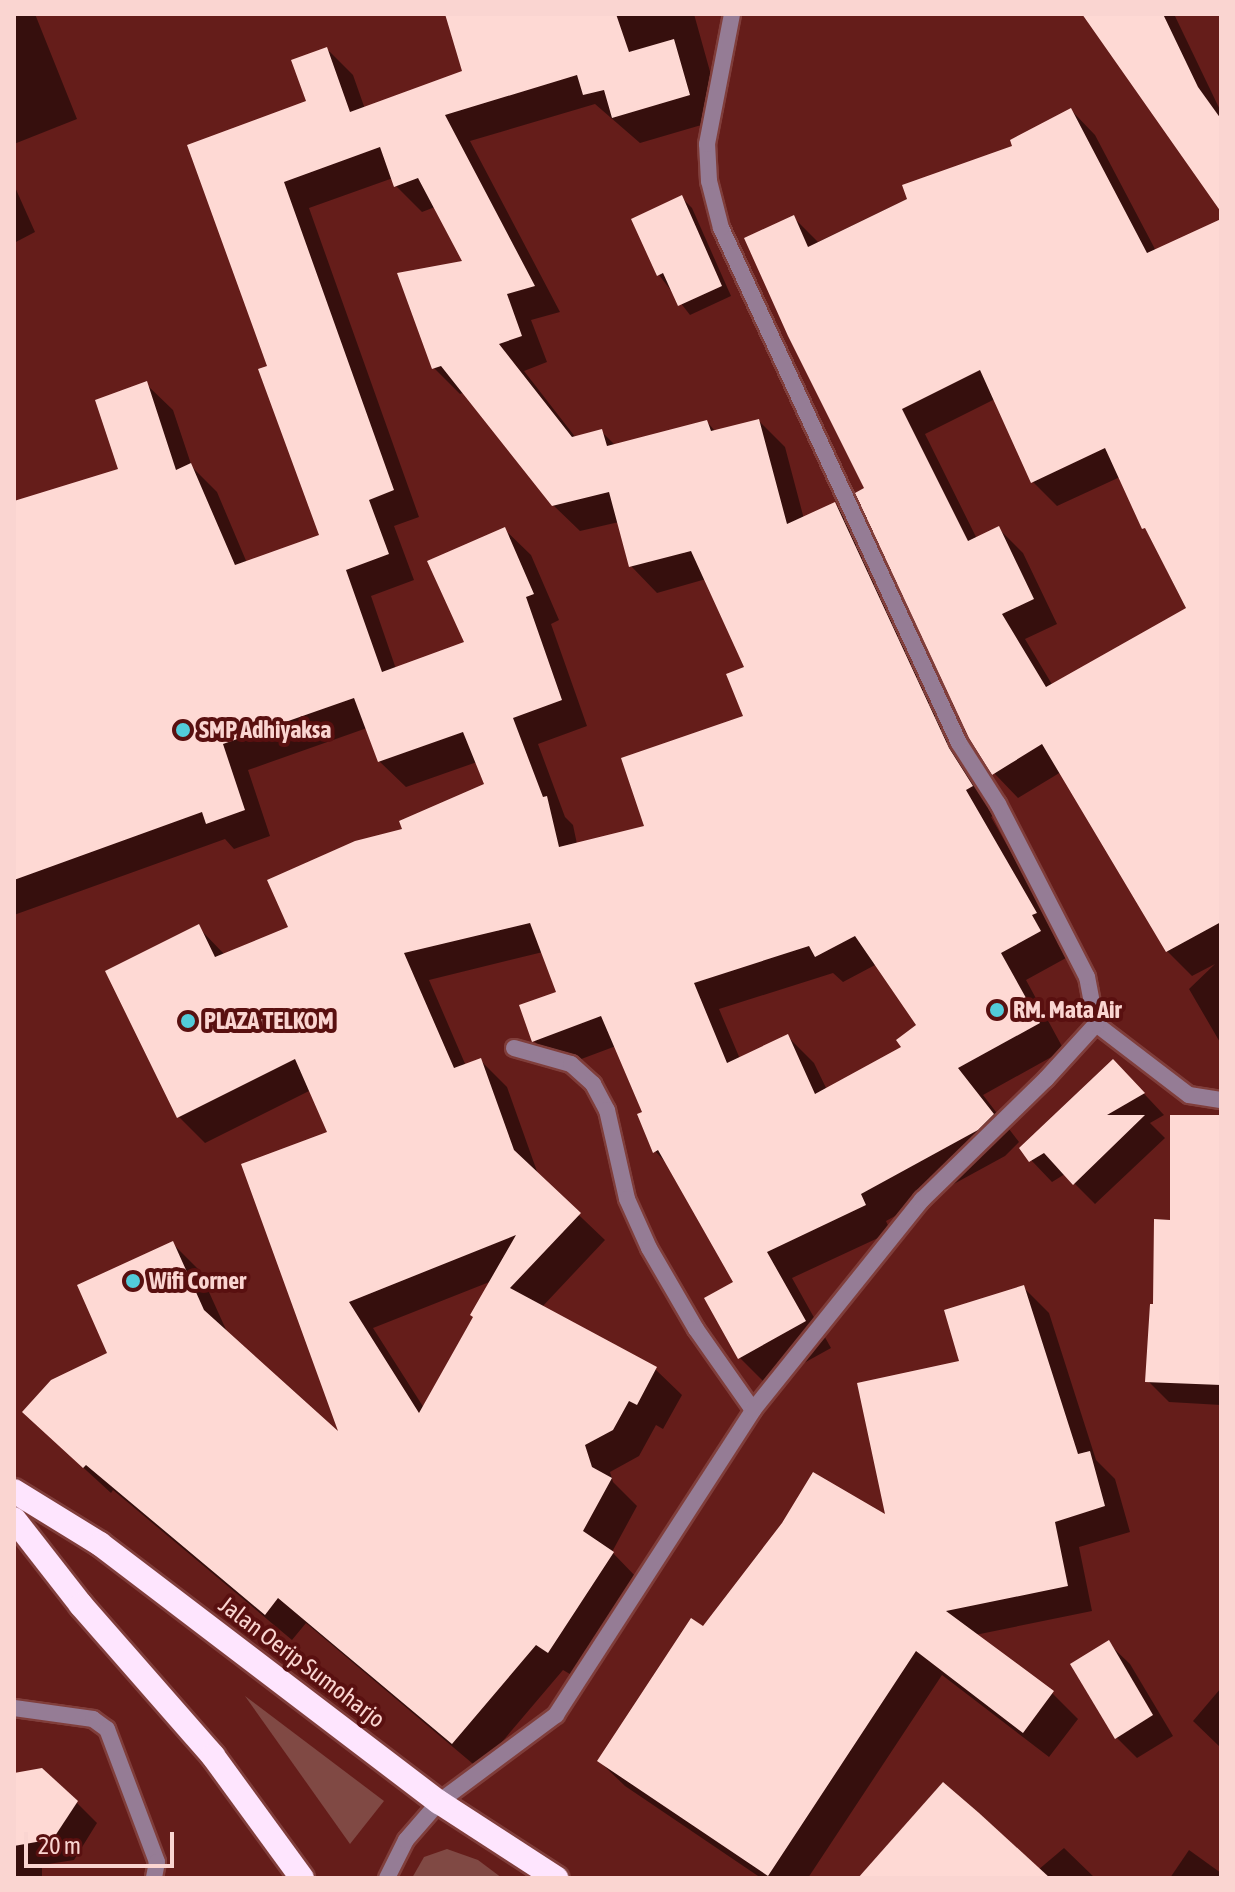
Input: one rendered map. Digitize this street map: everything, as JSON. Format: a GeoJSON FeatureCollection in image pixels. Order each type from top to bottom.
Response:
{"type":"FeatureCollection","features":[{"type":"Feature","properties":{"kind":"highway","name":"Jalan Oerip Sumoharjo"},"geometry":{"type":"LineString","coordinates":[[14,1491],[100,1544],[439,1802],[556,1878]]}},
{"type":"Feature","properties":{"kind":"highway"},"geometry":{"type":"LineString","coordinates":[[14,1519],[81,1605],[213,1756],[302,1878]]}},
{"type":"Feature","properties":{"kind":"street"},"geometry":{"type":"LineString","coordinates":[[732,14],[707,144],[709,181],[721,228],[959,743],[1005,817],[1087,977],[1096,1024],[1189,1095],[1221,1100]]}},
{"type":"Feature","properties":{"kind":"street"},"geometry":{"type":"LineString","coordinates":[[387,1878],[406,1840],[439,1802],[556,1715],[753,1410],[922,1200],[1046,1079],[1096,1024]]}},
{"type":"Feature","properties":{"kind":"street"},"geometry":{"type":"LineString","coordinates":[[514,1048],[571,1064],[593,1084],[607,1110],[627,1199],[649,1248],[696,1329],[753,1410]]}},
{"type":"Feature","properties":{"kind":"street"},"geometry":{"type":"LineString","coordinates":[[14,1708],[93,1719],[107,1729],[157,1862],[154,1878]]}},
{"type":"Feature","properties":{"kind":"shaded area"},"geometry":{"type":"Polygon","coordinates":[[[245,1696],[384,1801],[350,1844],[245,1696]]]}},
{"type":"Feature","properties":{"kind":"shaded area"},"geometry":{"type":"Polygon","coordinates":[[[447,1849],[478,1860],[502,1878],[412,1878],[424,1857],[447,1849]]]}},
{"type":"Feature","properties":{"kind":"building"},"geometry":{"type":"Polygon","coordinates":[[[445,14],[616,14],[629,52],[674,39],[690,95],[612,118],[604,90],[583,95],[577,75],[445,115],[535,286],[507,294],[522,336],[499,344],[572,437],[602,429],[607,446],[707,420],[711,431],[759,419],[787,524],[835,502],[949,748],[973,786],[966,790],[1037,913],[1032,915],[1041,931],[1001,953],[1040,1023],[958,1068],[994,1114],[978,1130],[861,1194],[866,1205],[767,1252],[806,1321],[738,1359],[704,1298],[733,1282],[658,1150],[653,1153],[637,1114],[642,1112],[601,1016],[532,1042],[519,1005],[556,992],[530,923],[404,953],[454,1068],[481,1058],[514,1150],[581,1213],[510,1288],[657,1367],[637,1405],[629,1401],[613,1430],[585,1445],[592,1467],[612,1478],[583,1531],[614,1552],[548,1653],[536,1645],[452,1744],[278,1598],[265,1615],[86,1465],[83,1468],[22,1412],[51,1380],[107,1353],[77,1285],[173,1241],[204,1310],[338,1431],[241,1164],[327,1132],[295,1059],[177,1118],[105,971],[199,924],[215,957],[288,927],[267,880],[355,841],[402,829],[399,821],[484,784],[463,732],[378,762],[354,698],[223,744],[245,810],[206,824],[202,812],[14,880],[14,501],[118,469],[95,400],[147,381],[176,470],[191,463],[235,565],[319,535],[258,369],[267,366],[187,145],[306,101],[291,60],[327,47],[350,112],[462,71],[445,14]],[[380,147],[284,182],[394,490],[369,500],[389,554],[346,570],[382,672],[464,642],[427,561],[505,527],[534,594],[526,597],[562,700],[513,718],[543,797],[547,796],[559,847],[644,826],[621,758],[743,716],[726,674],[744,667],[691,551],[629,567],[609,492],[552,506],[441,366],[432,369],[397,273],[462,261],[418,178],[394,187],[380,147]],[[855,936],[815,957],[809,946],[694,983],[727,1063],[788,1034],[815,1094],[901,1047],[896,1040],[916,1025],[855,936]],[[516,1235],[349,1302],[419,1413],[516,1235]]]}},
{"type":"Feature","properties":{"kind":"building"},"geometry":{"type":"Polygon","coordinates":[[[1082,14],[1163,14],[1198,87],[1221,119],[1221,212],[1082,14]]]}},
{"type":"Feature","properties":{"kind":"building"},"geometry":{"type":"Polygon","coordinates":[[[1071,108],[1147,253],[1221,219],[1221,922],[1166,952],[1042,744],[992,775],[969,738],[855,493],[864,488],[788,336],[744,238],[794,215],[808,247],[907,199],[902,185],[1012,146],[1010,140],[1071,108]],[[980,370],[902,409],[968,541],[999,526],[1034,599],[1002,614],[1046,687],[1186,608],[1145,528],[1142,529],[1105,448],[1031,483],[980,370]]]}},
{"type":"Feature","properties":{"kind":"building"},"geometry":{"type":"Polygon","coordinates":[[[682,195],[722,286],[678,306],[663,273],[657,276],[631,219],[682,195]]]}},
{"type":"Feature","properties":{"kind":"building"},"geometry":{"type":"Polygon","coordinates":[[[1113,1059],[1145,1093],[1107,1115],[1145,1115],[1073,1185],[1044,1153],[1029,1162],[1019,1148],[1113,1059]]]}},
{"type":"Feature","properties":{"kind":"building"},"geometry":{"type":"Polygon","coordinates":[[[1170,1115],[1221,1115],[1221,1385],[1145,1382],[1150,1304],[1153,1304],[1154,1219],[1170,1220],[1170,1115]]]}},
{"type":"Feature","properties":{"kind":"building"},"geometry":{"type":"Polygon","coordinates":[[[1024,1285],[1078,1454],[1090,1451],[1105,1506],[1055,1522],[1068,1586],[946,1611],[1054,1691],[1023,1733],[916,1651],[768,1876],[597,1761],[691,1618],[703,1626],[782,1523],[813,1472],[885,1514],[857,1383],[959,1361],[944,1310],[1024,1285]]]}},
{"type":"Feature","properties":{"kind":"building"},"geometry":{"type":"Polygon","coordinates":[[[1109,1640],[1153,1715],[1115,1739],[1070,1664],[1109,1640]]]}},
{"type":"Feature","properties":{"kind":"building"},"geometry":{"type":"Polygon","coordinates":[[[42,1768],[78,1801],[53,1839],[14,1846],[14,1773],[42,1768]]]}},
{"type":"Feature","properties":{"kind":"building"},"geometry":{"type":"Polygon","coordinates":[[[943,1782],[979,1813],[1050,1878],[858,1878],[943,1782]]]}},
{"type":"Feature","properties":{"kind":"place","name":"SMP Adhiyaksa"},"geometry":{"type":"Point","coordinates":[183,730]}},
{"type":"Feature","properties":{"kind":"place","name":"RM. Mata Air"},"geometry":{"type":"Point","coordinates":[997,1010]}},
{"type":"Feature","properties":{"kind":"place","name":"PLAZA TELKOM"},"geometry":{"type":"Point","coordinates":[188,1021]}},
{"type":"Feature","properties":{"kind":"place","name":"Wifi Corner"},"geometry":{"type":"Point","coordinates":[133,1281]}}]}
